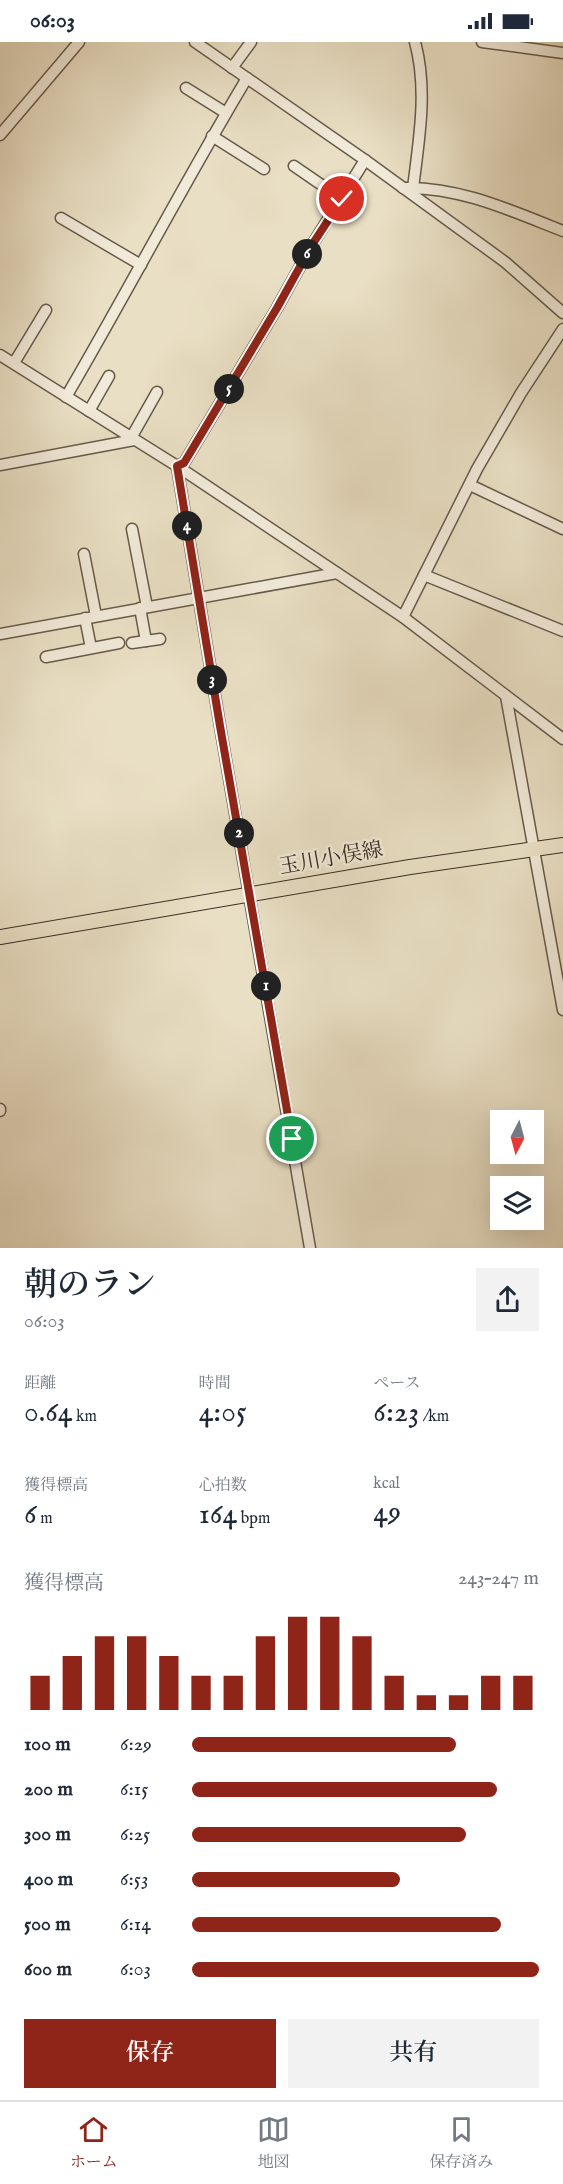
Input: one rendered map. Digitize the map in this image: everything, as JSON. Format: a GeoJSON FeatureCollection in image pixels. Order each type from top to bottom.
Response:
{"type":"FeatureCollection","features":[{"type":"Feature","properties":{"kind":"main road","name":"玉川小俣線"},"geometry":{"type":"LineString","coordinates":[[0,938],[410,867],[563,845]]}},
{"type":"Feature","properties":{"kind":"street"},"geometry":{"type":"LineString","coordinates":[[0,135],[78,42]]}},
{"type":"Feature","properties":{"kind":"street"},"geometry":{"type":"LineString","coordinates":[[195,42],[408,188],[505,262],[563,313]]}},
{"type":"Feature","properties":{"kind":"street"},"geometry":{"type":"LineString","coordinates":[[232,68],[251,42]]}},
{"type":"Feature","properties":{"kind":"street"},"geometry":{"type":"LineString","coordinates":[[408,188],[422,115],[418,54],[415,42]]}},
{"type":"Feature","properties":{"kind":"street"},"geometry":{"type":"LineString","coordinates":[[482,42],[563,52]]}},
{"type":"Feature","properties":{"kind":"street"},"geometry":{"type":"LineString","coordinates":[[66,396],[247,78]]}},
{"type":"Feature","properties":{"kind":"street"},"geometry":{"type":"LineString","coordinates":[[186,88],[226,113]]}},
{"type":"Feature","properties":{"kind":"street"},"geometry":{"type":"LineString","coordinates":[[212,136],[264,169]]}},
{"type":"Feature","properties":{"kind":"street"},"geometry":{"type":"LineString","coordinates":[[177,466],[184,463],[312,245],[365,160]]}},
{"type":"Feature","properties":{"kind":"street"},"geometry":{"type":"LineString","coordinates":[[294,166],[342,199]]}},
{"type":"Feature","properties":{"kind":"street"},"geometry":{"type":"LineString","coordinates":[[408,188],[484,200],[563,231]]}},
{"type":"Feature","properties":{"kind":"street"},"geometry":{"type":"LineString","coordinates":[[61,218],[141,265]]}},
{"type":"Feature","properties":{"kind":"street"},"geometry":{"type":"LineString","coordinates":[[14,363],[46,310]]}},
{"type":"Feature","properties":{"kind":"street"},"geometry":{"type":"LineString","coordinates":[[404,617],[470,484],[521,393],[563,329]]}},
{"type":"Feature","properties":{"kind":"street"},"geometry":{"type":"LineString","coordinates":[[0,355],[177,466],[404,617],[506,696],[562,735]]}},
{"type":"Feature","properties":{"kind":"street"},"geometry":{"type":"LineString","coordinates":[[89,411],[109,376]]}},
{"type":"Feature","properties":{"kind":"street"},"geometry":{"type":"LineString","coordinates":[[133,439],[157,392]]}},
{"type":"Feature","properties":{"kind":"street"},"geometry":{"type":"LineString","coordinates":[[0,465],[133,439]]}},
{"type":"Feature","properties":{"kind":"street"},"geometry":{"type":"LineString","coordinates":[[177,466],[310,1248]]}},
{"type":"Feature","properties":{"kind":"street"},"geometry":{"type":"LineString","coordinates":[[470,484],[563,529]]}},
{"type":"Feature","properties":{"kind":"street"},"geometry":{"type":"LineString","coordinates":[[132,530],[144,607],[146,641]]}},
{"type":"Feature","properties":{"kind":"street"},"geometry":{"type":"LineString","coordinates":[[84,554],[91,617],[91,648]]}},
{"type":"Feature","properties":{"kind":"street"},"geometry":{"type":"LineString","coordinates":[[0,634],[337,573]]}},
{"type":"Feature","properties":{"kind":"street"},"geometry":{"type":"LineString","coordinates":[[424,575],[563,631]]}},
{"type":"Feature","properties":{"kind":"street"},"geometry":{"type":"LineString","coordinates":[[132,643],[160,639]]}},
{"type":"Feature","properties":{"kind":"street"},"geometry":{"type":"LineString","coordinates":[[46,657],[119,642]]}},
{"type":"Feature","properties":{"kind":"street"},"geometry":{"type":"LineString","coordinates":[[506,696],[563,1010]]}},
{"type":"Feature","properties":{"kind":"route"},"geometry":{"type":"LineString","coordinates":[[292,1139],[177,466],[184,463],[312,245],[342,199]]}}]}
